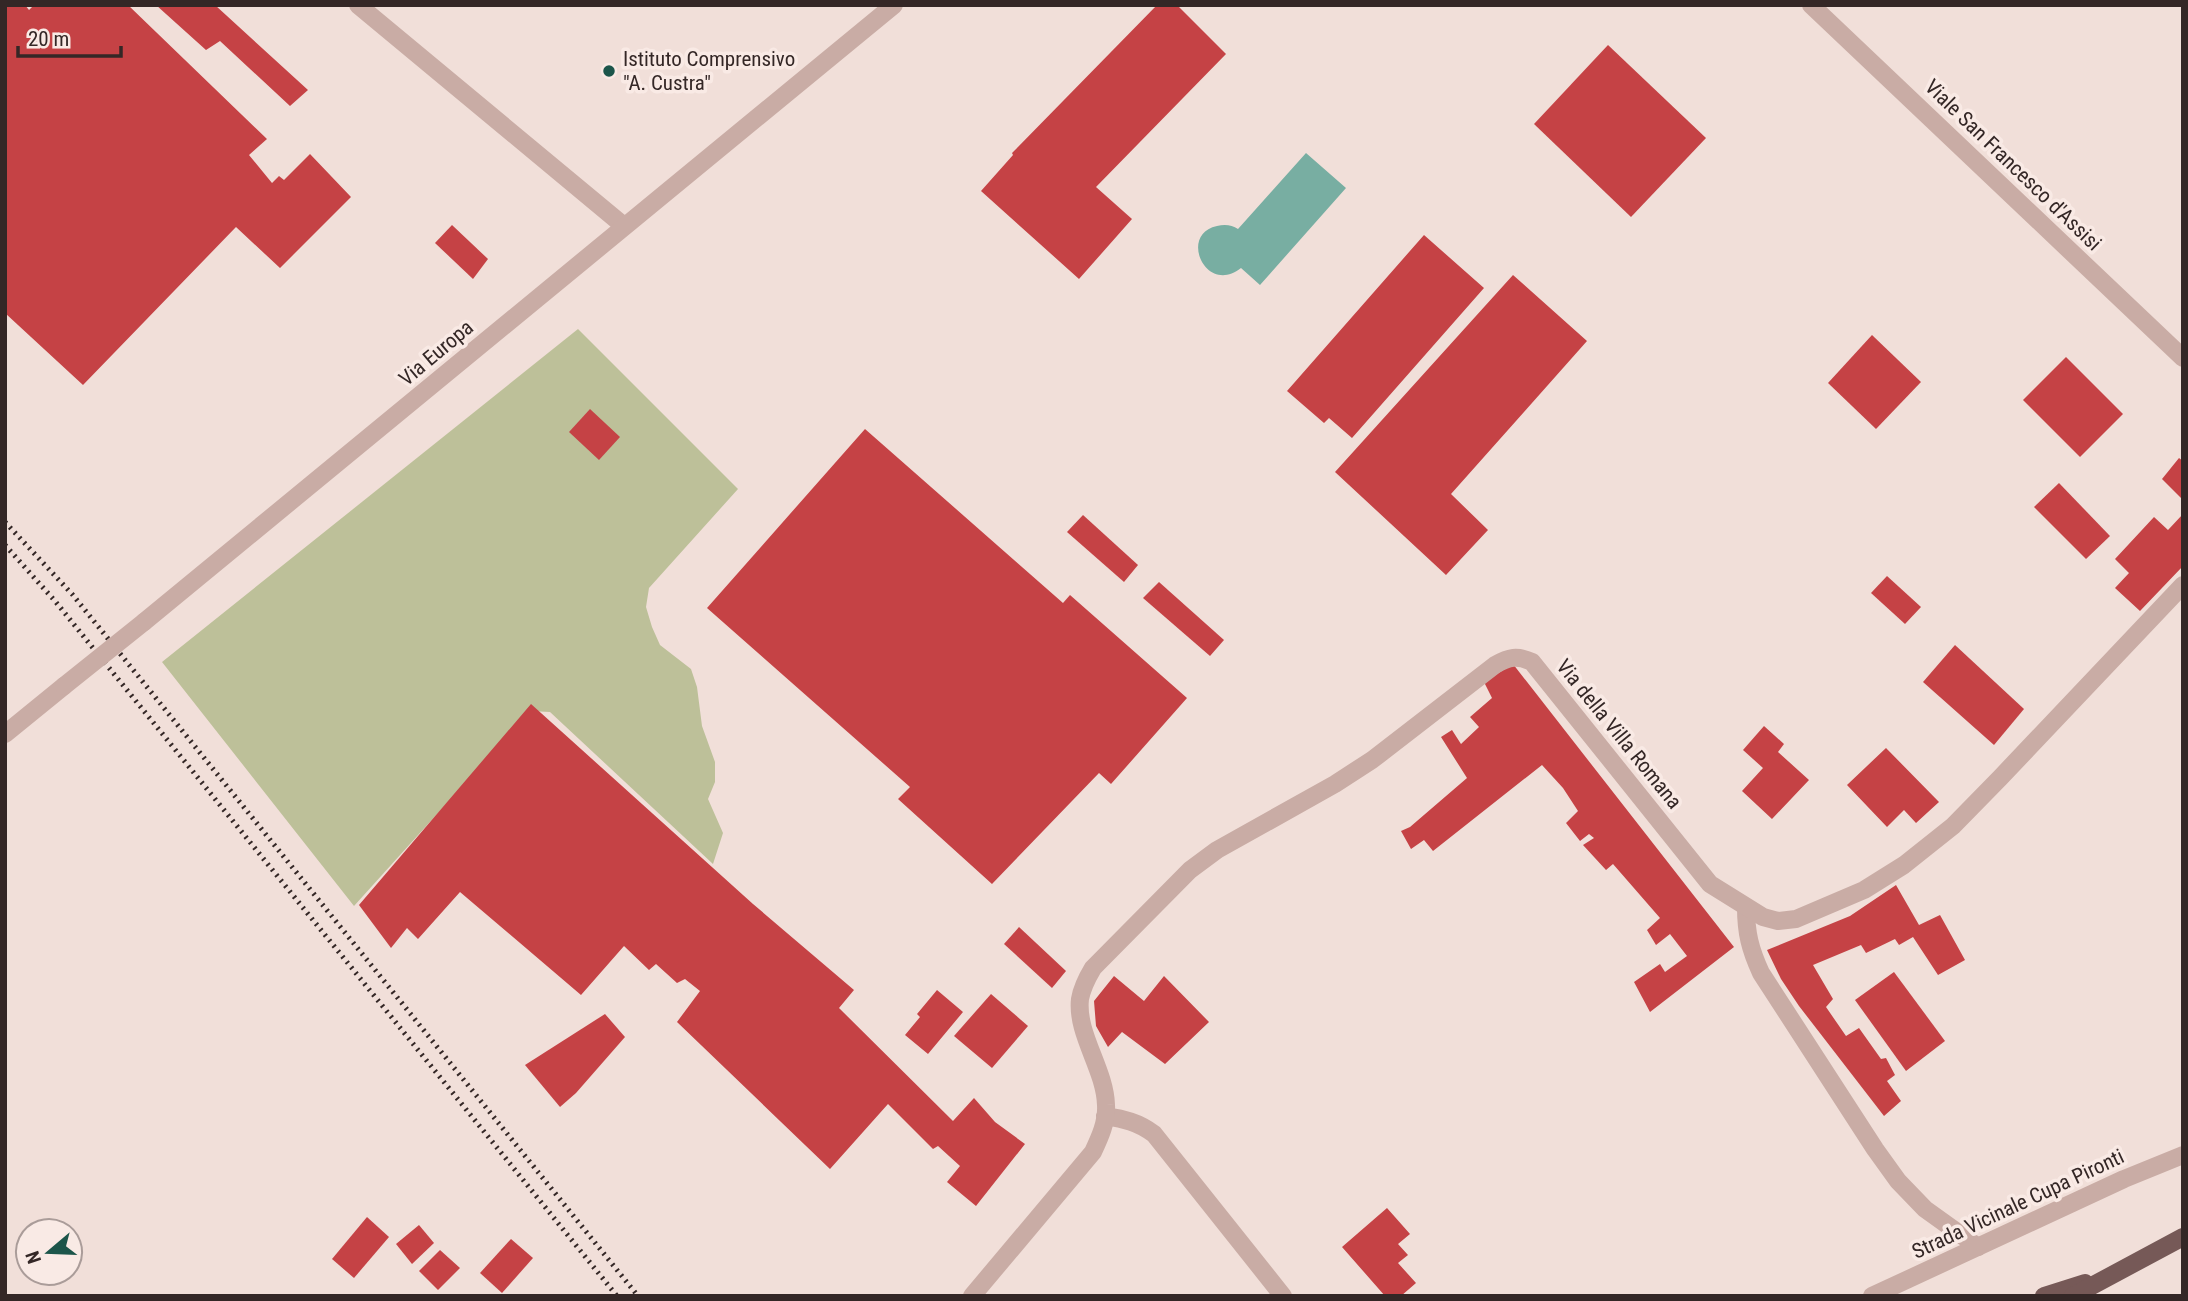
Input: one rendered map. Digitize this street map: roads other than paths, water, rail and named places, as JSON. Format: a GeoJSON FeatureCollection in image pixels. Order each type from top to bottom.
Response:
{"type":"FeatureCollection","features":[{"type":"Feature","properties":{"kind":"main road"},"geometry":{"type":"LineString","coordinates":[[2073,1296],[2183,1237]]}},
{"type":"Feature","properties":{"kind":"main road"},"geometry":{"type":"LineString","coordinates":[[2044,1296],[2109,1276]]}},
{"type":"Feature","properties":{"kind":"street"},"geometry":{"type":"LineString","coordinates":[[358,5],[624,226]]}},
{"type":"Feature","properties":{"kind":"street","name":"Via Europa"},"geometry":{"type":"LineString","coordinates":[[5,734],[894,5]]}},
{"type":"Feature","properties":{"kind":"street","name":"Viale San Francesco d'Assisi"},"geometry":{"type":"LineString","coordinates":[[1811,5],[2183,358]]}},
{"type":"Feature","properties":{"kind":"street","name":"Via della Villa Romana"},"geometry":{"type":"LineString","coordinates":[[972,1296],[1093,1152],[1102,1132],[1106,1107],[1103,1083],[1080,1010],[1084,984],[1093,968],[1190,870],[1217,849],[1335,784],[1372,760],[1494,665],[1507,658],[1519,656],[1532,662],[1710,884],[1763,917],[1796,919],[1864,890],[1904,865],[1953,826],[2183,584]]}},
{"type":"Feature","properties":{"kind":"street"},"geometry":{"type":"LineString","coordinates":[[1746,907],[1746,930],[1751,951],[1761,973],[1875,1149],[1898,1181],[1925,1209],[1978,1247]]}},
{"type":"Feature","properties":{"kind":"street"},"geometry":{"type":"LineString","coordinates":[[1105,1116],[1128,1119],[1154,1134],[1283,1296]]}},
{"type":"Feature","properties":{"kind":"street","name":"Strada Vicinale Cupa Pironti"},"geometry":{"type":"LineString","coordinates":[[1872,1296],[2124,1179],[2183,1155]]}},
{"type":"Feature","properties":{"kind":"water"},"geometry":{"type":"Polygon","coordinates":[[[1306,153],[1346,188],[1260,285],[1241,268],[1228,275],[1217,274],[1208,269],[1198,250],[1199,240],[1205,231],[1223,225],[1238,229],[1306,153]]]}},
{"type":"Feature","properties":{"kind":"railway"},"geometry":{"type":"LineString","coordinates":[[5,522],[72,594],[638,1296]]}},
{"type":"Feature","properties":{"kind":"railway"},"geometry":{"type":"LineString","coordinates":[[5,545],[55,601],[617,1296]]}},
{"type":"Feature","properties":{"kind":"place","name":"Istituto Comprensivo \"A. Custra\""},"geometry":{"type":"Point","coordinates":[609,71]}}]}
